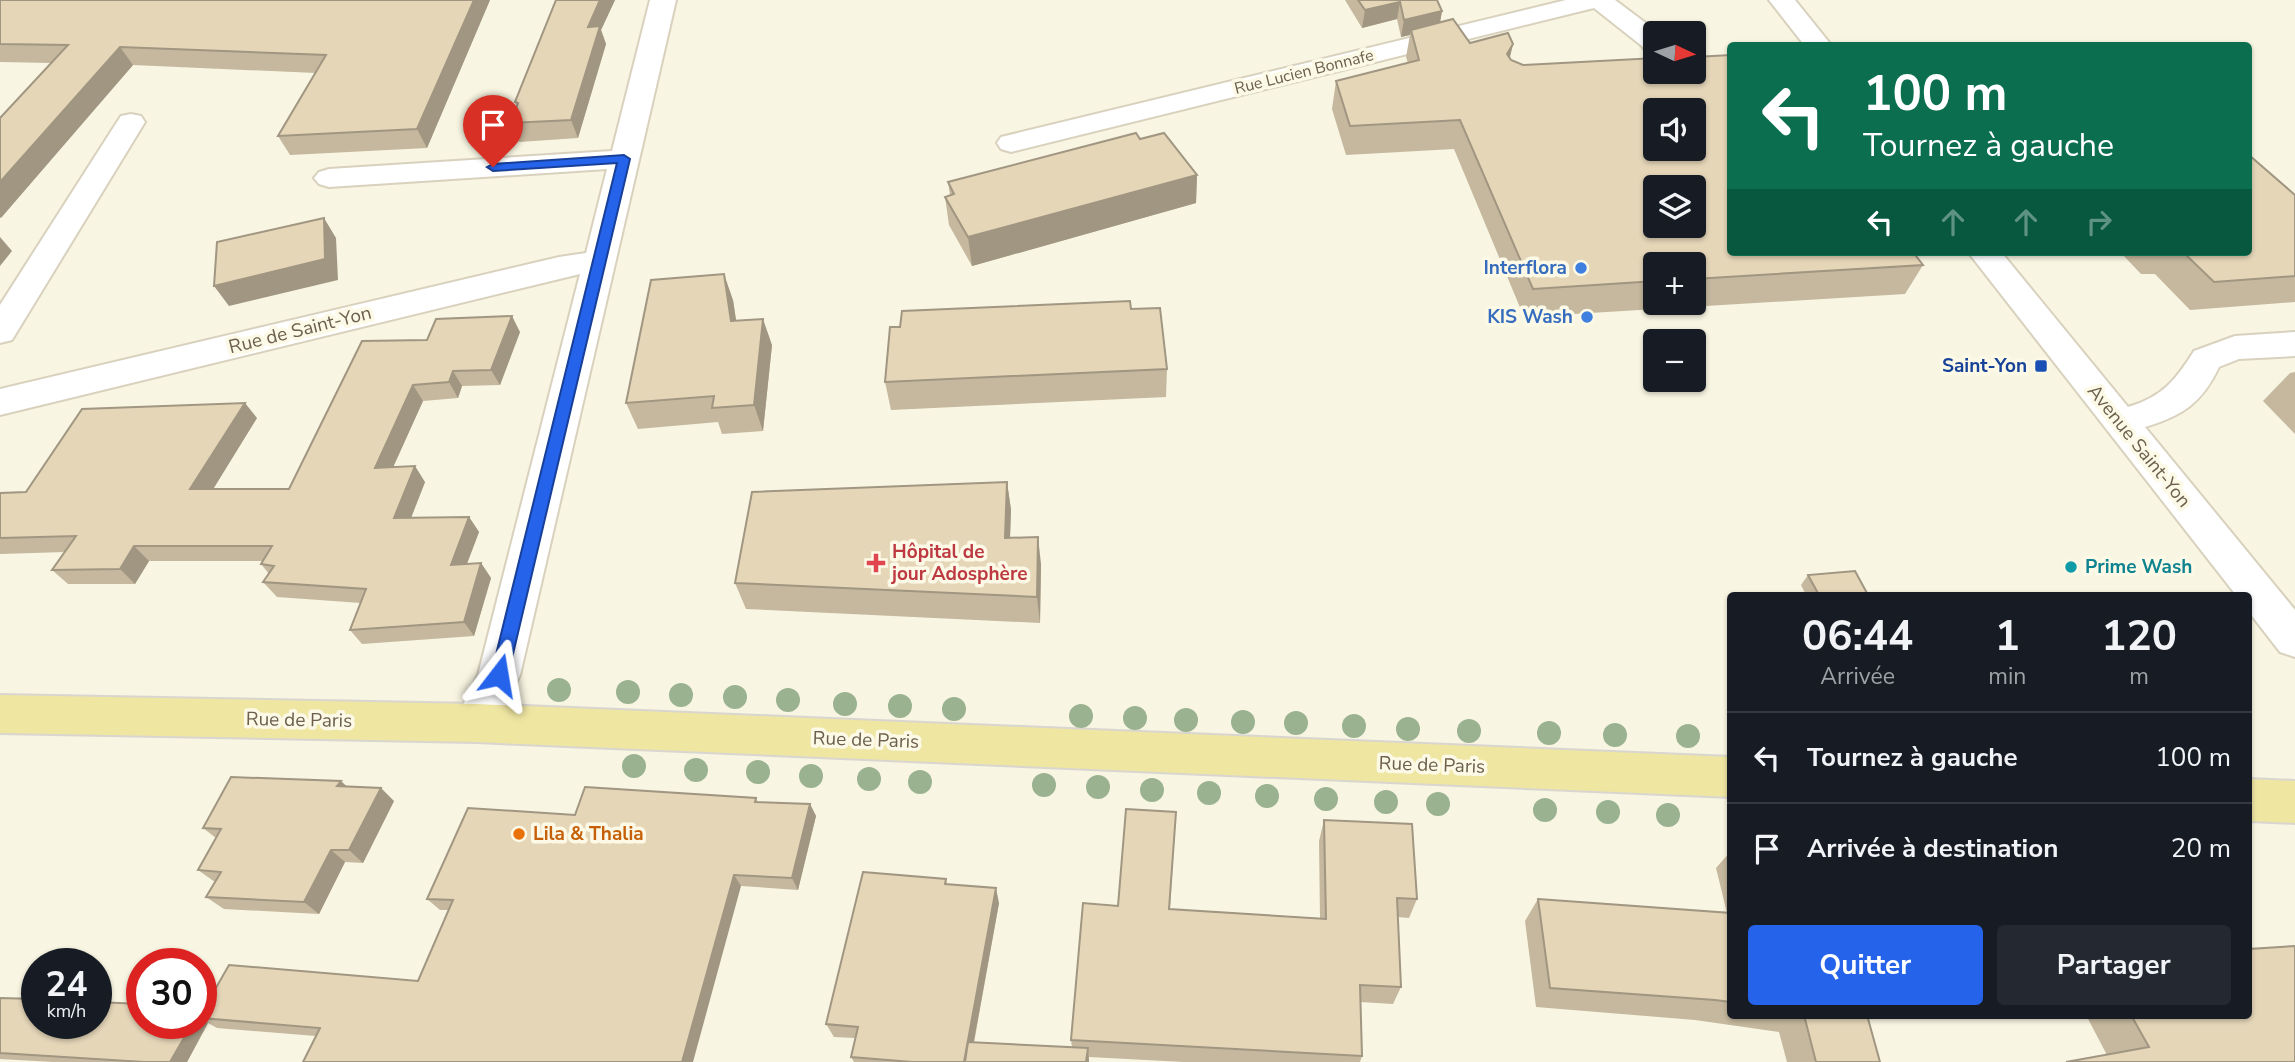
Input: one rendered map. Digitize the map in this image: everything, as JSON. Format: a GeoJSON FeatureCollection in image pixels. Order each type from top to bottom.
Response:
{"type":"FeatureCollection","features":[{"type":"Feature","properties":{"kind":"main road","name":"Rue de Paris"},"geometry":{"type":"LineString","coordinates":[[0,714],[476,723],[1727,777]]}},
{"type":"Feature","properties":{"kind":"main road"},"geometry":{"type":"LineString","coordinates":[[2252,800],[2295,802]]}},
{"type":"Feature","properties":{"kind":"street"},"geometry":{"type":"LineString","coordinates":[[476,723],[499,675],[663,0]]}},
{"type":"Feature","properties":{"kind":"street"},"geometry":{"type":"LineString","coordinates":[[1598,0],[1643,34]]}},
{"type":"Feature","properties":{"kind":"street","name":"Rue Lucien Bonnafe"},"geometry":{"type":"LineString","coordinates":[[1011,143],[1598,0]]}},
{"type":"Feature","properties":{"kind":"street"},"geometry":{"type":"LineString","coordinates":[[1782,0],[1816,42]]}},
{"type":"Feature","properties":{"kind":"street"},"geometry":{"type":"LineString","coordinates":[[0,332],[131,122]]}},
{"type":"Feature","properties":{"kind":"street"},"geometry":{"type":"LineString","coordinates":[[329,178],[624,159]]}},
{"type":"Feature","properties":{"kind":"street","name":"Avenue Saint-Yon"},"geometry":{"type":"LineString","coordinates":[[1987,256],[2295,640]]}},
{"type":"Feature","properties":{"kind":"street","name":"Rue de Saint-Yon"},"geometry":{"type":"LineString","coordinates":[[0,402],[559,267],[600,261]]}},
{"type":"Feature","properties":{"kind":"street"},"geometry":{"type":"LineString","coordinates":[[2120,422],[2163,409],[2195,381],[2206,359],[2235,348],[2295,344]]}},
{"type":"Feature","properties":{"kind":"building"},"geometry":{"type":"Polygon","coordinates":[[[0,0],[474,0],[417,129],[278,136],[326,55],[120,47],[0,182],[0,118],[68,45],[0,44],[0,0]]]}},
{"type":"Feature","properties":{"kind":"building"},"geometry":{"type":"Polygon","coordinates":[[[556,0],[600,0],[588,27],[600,26],[571,120],[510,123],[518,103],[515,102],[556,0]]]}},
{"type":"Feature","properties":{"kind":"building"},"geometry":{"type":"Polygon","coordinates":[[[1358,0],[1437,0],[1442,11],[1404,20],[1400,2],[1365,10],[1358,0]]]}},
{"type":"Feature","properties":{"kind":"building"},"geometry":{"type":"Polygon","coordinates":[[[1453,19],[1470,43],[1508,33],[1513,44],[1507,54],[1511,60],[1523,65],[1643,59],[1643,84],[1706,84],[1706,56],[1727,55],[1727,256],[1916,256],[1923,265],[1706,278],[1706,252],[1643,252],[1643,282],[1533,289],[1460,120],[1350,126],[1336,81],[1419,60],[1411,30],[1453,19]]]}},
{"type":"Feature","properties":{"kind":"building"},"geometry":{"type":"Polygon","coordinates":[[[1136,133],[1140,139],[1164,133],[1197,175],[968,237],[945,197],[954,194],[948,182],[1136,133]]]}},
{"type":"Feature","properties":{"kind":"building"},"geometry":{"type":"Polygon","coordinates":[[[2252,158],[2295,195],[2295,276],[2214,282],[2187,256],[2252,256],[2252,158]]]}},
{"type":"Feature","properties":{"kind":"building"},"geometry":{"type":"Polygon","coordinates":[[[324,218],[325,259],[214,286],[217,242],[324,218]]]}},
{"type":"Feature","properties":{"kind":"building"},"geometry":{"type":"Polygon","coordinates":[[[724,274],[731,321],[763,319],[754,405],[712,408],[714,396],[626,403],[651,280],[724,274]]]}},
{"type":"Feature","properties":{"kind":"building"},"geometry":{"type":"Polygon","coordinates":[[[1130,301],[1131,309],[1160,308],[1167,369],[885,382],[890,327],[900,327],[902,311],[1130,301]]]}},
{"type":"Feature","properties":{"kind":"building"},"geometry":{"type":"Polygon","coordinates":[[[512,316],[491,370],[453,371],[449,382],[413,385],[375,468],[415,466],[394,518],[469,517],[451,565],[481,563],[464,622],[350,630],[366,589],[263,582],[274,566],[261,564],[272,546],[134,546],[120,569],[52,570],[76,536],[0,538],[0,493],[26,492],[82,409],[245,403],[190,489],[289,489],[362,341],[427,340],[436,319],[512,316]]]}},
{"type":"Feature","properties":{"kind":"building"},"geometry":{"type":"Polygon","coordinates":[[[1007,482],[1005,538],[1038,537],[1037,597],[735,583],[752,492],[1007,482]]]}},
{"type":"Feature","properties":{"kind":"building"},"geometry":{"type":"Polygon","coordinates":[[[1855,571],[1866,592],[1817,592],[1808,575],[1855,571]]]}},
{"type":"Feature","properties":{"kind":"building"},"geometry":{"type":"Polygon","coordinates":[[[231,777],[341,781],[337,786],[381,788],[349,850],[331,850],[304,902],[206,897],[221,872],[198,870],[221,829],[203,828],[231,777]]]}},
{"type":"Feature","properties":{"kind":"building"},"geometry":{"type":"Polygon","coordinates":[[[585,787],[756,798],[755,802],[810,804],[792,878],[734,875],[682,1062],[303,1062],[320,1028],[217,1019],[217,986],[229,965],[418,981],[453,900],[427,899],[468,808],[575,815],[585,787]]]}},
{"type":"Feature","properties":{"kind":"building"},"geometry":{"type":"Polygon","coordinates":[[[1126,809],[1176,812],[1169,909],[1326,919],[1324,820],[1412,824],[1417,899],[1397,898],[1401,987],[1360,985],[1362,1056],[1071,1040],[1083,903],[1118,906],[1126,809]]]}},
{"type":"Feature","properties":{"kind":"building"},"geometry":{"type":"Polygon","coordinates":[[[863,872],[946,879],[945,884],[996,888],[964,1062],[912,1062],[851,1057],[858,1027],[826,1024],[863,872]]]}},
{"type":"Feature","properties":{"kind":"building"},"geometry":{"type":"Polygon","coordinates":[[[1538,899],[1727,913],[1727,1002],[1550,988],[1538,899]]]}},
{"type":"Feature","properties":{"kind":"building"},"geometry":{"type":"Polygon","coordinates":[[[2295,946],[2295,1062],[2066,1062],[2149,1047],[2133,1019],[2252,1019],[2252,949],[2295,946]]]}},
{"type":"Feature","properties":{"kind":"building"},"geometry":{"type":"Polygon","coordinates":[[[0,998],[21,999],[21,1039],[112,1039],[112,1003],[126,1003],[126,1039],[183,1039],[170,1062],[0,1053],[0,998]]]}},
{"type":"Feature","properties":{"kind":"building"},"geometry":{"type":"Polygon","coordinates":[[[1805,1019],[1868,1019],[1880,1062],[1816,1062],[1805,1019]]]}},
{"type":"Feature","properties":{"kind":"building"},"geometry":{"type":"Polygon","coordinates":[[[968,1042],[1088,1048],[1086,1062],[965,1062],[968,1042]]]}},
{"type":"Feature","properties":{"kind":"place","name":"Interflora"},"geometry":{"type":"Point","coordinates":[1581,268]}},
{"type":"Feature","properties":{"kind":"place","name":"KIS Wash"},"geometry":{"type":"Point","coordinates":[1587,317]}},
{"type":"Feature","properties":{"kind":"place","name":"Saint-Yon"},"geometry":{"type":"Point","coordinates":[2041,366]}},
{"type":"Feature","properties":{"kind":"place","name":"Hôpital de jour Adosphère"},"geometry":{"type":"Point","coordinates":[876,563]}},
{"type":"Feature","properties":{"kind":"place","name":"Prime Wash"},"geometry":{"type":"Point","coordinates":[2071,567]}},
{"type":"Feature","properties":{"kind":"place","name":"Lila & Thalia"},"geometry":{"type":"Point","coordinates":[519,834]}},
{"type":"Feature","properties":{"kind":"route"},"geometry":{"type":"LineString","coordinates":[[493,167],[624,159],[499,675]]}}]}
